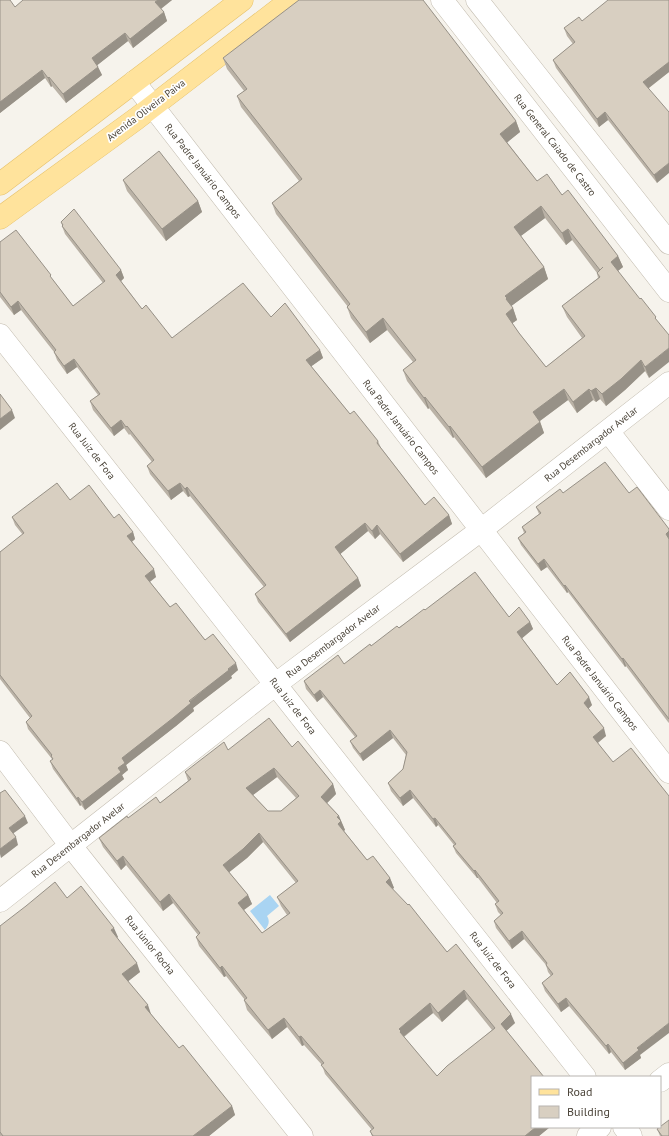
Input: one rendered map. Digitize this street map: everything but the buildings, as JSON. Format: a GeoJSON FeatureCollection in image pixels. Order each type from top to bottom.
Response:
{"type":"FeatureCollection","features":[{"type":"Feature","properties":{"kind":"main road"},"geometry":{"type":"LineString","coordinates":[[0,184],[242,0]]}},
{"type":"Feature","properties":{"kind":"main road","name":"Avenida Oliveira Paiva"},"geometry":{"type":"LineString","coordinates":[[0,218],[152,106],[291,0]]}},
{"type":"Feature","properties":{"kind":"street","name":"Rua General Caiado de Castro"},"geometry":{"type":"LineString","coordinates":[[442,0],[669,291]]}},
{"type":"Feature","properties":{"kind":"street"},"geometry":{"type":"LineString","coordinates":[[477,0],[669,243]]}},
{"type":"Feature","properties":{"kind":"street","name":"Rua Padre Januário Campos"},"geometry":{"type":"LineString","coordinates":[[134,82],[669,772]]}},
{"type":"Feature","properties":{"kind":"street","name":"Rua Juiz de Fora"},"geometry":{"type":"LineString","coordinates":[[0,335],[584,1076]]}},
{"type":"Feature","properties":{"kind":"street","name":"Rua Desembargador Avelar"},"geometry":{"type":"LineString","coordinates":[[0,901],[276,684],[481,530],[669,383]]}},
{"type":"Feature","properties":{"kind":"street"},"geometry":{"type":"LineString","coordinates":[[608,431],[669,509]]}},
{"type":"Feature","properties":{"kind":"street","name":"Rua Júnior Rocha"},"geometry":{"type":"LineString","coordinates":[[0,752],[71,846],[302,1136]]}},
{"type":"Feature","properties":{"kind":"street"},"geometry":{"type":"LineString","coordinates":[[661,1080],[669,1074]]}},
{"type":"Feature","properties":{"kind":"street"},"geometry":{"type":"LineString","coordinates":[[588,1136],[599,1128]]}},
{"type":"Feature","properties":{"kind":"water"},"geometry":{"type":"Polygon","coordinates":[[[270,895],[279,906],[267,916],[269,923],[265,930],[250,911],[270,895]]]}}]}
